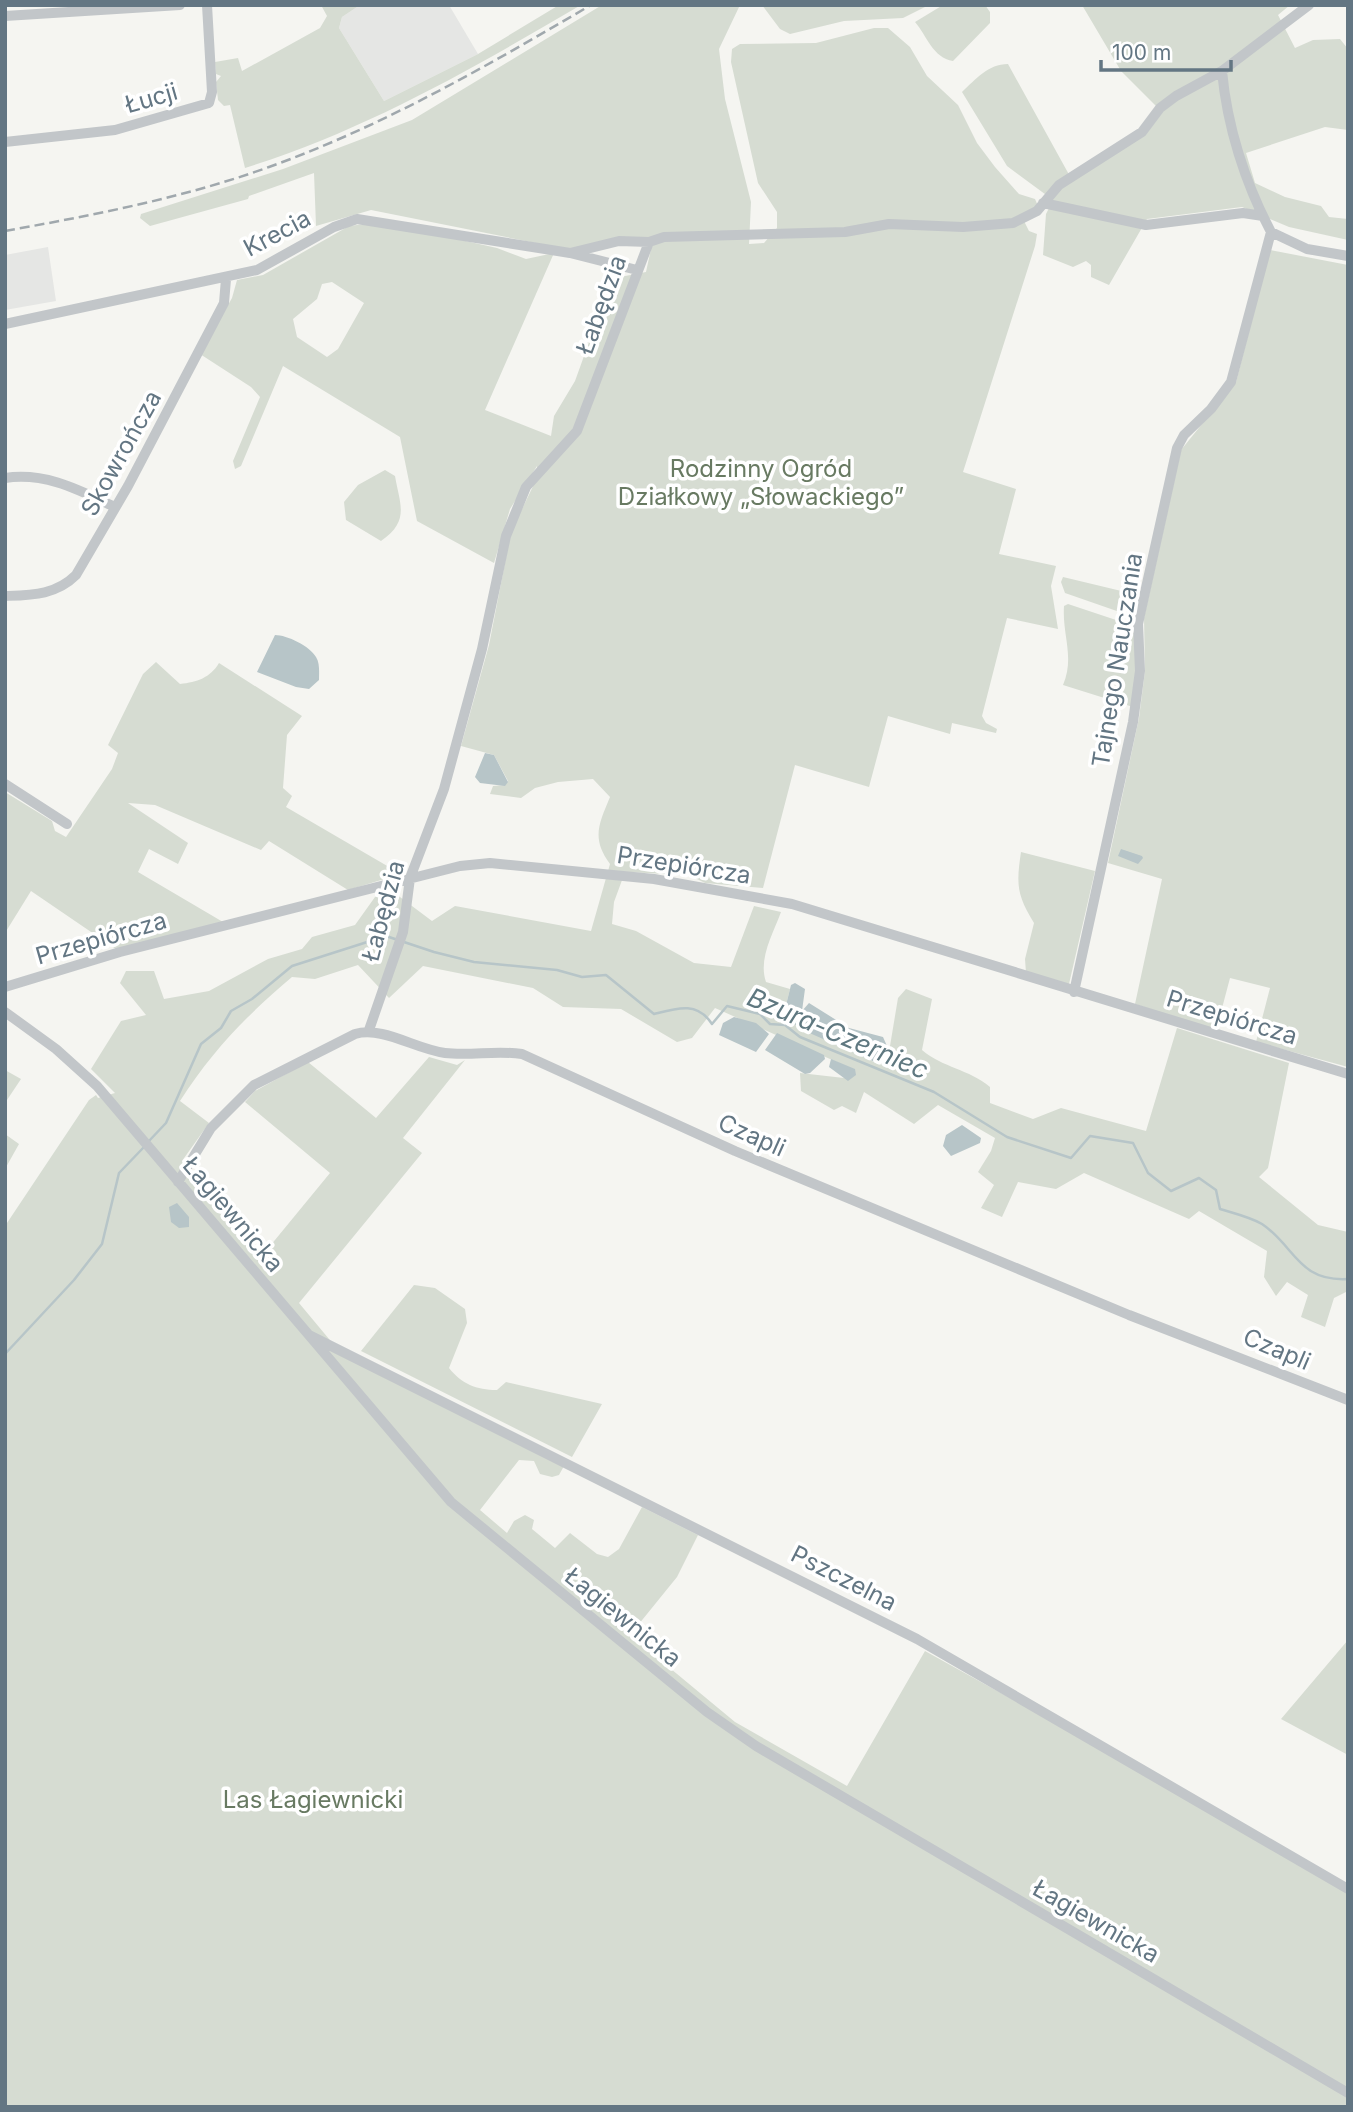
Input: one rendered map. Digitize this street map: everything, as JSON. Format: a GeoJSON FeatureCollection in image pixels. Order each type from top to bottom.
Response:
{"type":"FeatureCollection","features":[{"type":"Feature","properties":{"kind":"street"},"geometry":{"type":"LineString","coordinates":[[5,16],[180,5]]}},
{"type":"Feature","properties":{"kind":"street","name":"Łucji"},"geometry":{"type":"LineString","coordinates":[[5,142],[115,130],[209,103],[212,92],[207,5]]}},
{"type":"Feature","properties":{"kind":"street","name":"Łabędzia"},"geometry":{"type":"LineString","coordinates":[[369,1030],[403,932],[410,878],[444,789],[482,649],[501,553],[519,501],[536,474],[577,431],[649,242],[664,237],[845,232],[889,224],[963,227],[1013,223],[1037,211],[1059,185],[1142,132],[1160,108],[1176,96],[1222,71],[1309,5]]}},
{"type":"Feature","properties":{"kind":"street"},"geometry":{"type":"LineString","coordinates":[[1222,71],[1226,106],[1242,164],[1271,232],[1307,249],[1348,256]]}},
{"type":"Feature","properties":{"kind":"street"},"geometry":{"type":"LineString","coordinates":[[1043,203],[1146,225],[1243,213],[1263,216]]}},
{"type":"Feature","properties":{"kind":"street","name":"Krecia"},"geometry":{"type":"LineString","coordinates":[[5,324],[226,279],[262,268],[334,227],[366,219],[570,253],[637,270]]}},
{"type":"Feature","properties":{"kind":"street","name":"Tajnego Nauczania"},"geometry":{"type":"LineString","coordinates":[[1074,992],[1133,722],[1140,671],[1138,624],[1177,448],[1231,382],[1271,232]]}},
{"type":"Feature","properties":{"kind":"street","name":"Krecia"},"geometry":{"type":"LineString","coordinates":[[570,253],[612,242],[649,242]]}},
{"type":"Feature","properties":{"kind":"street","name":"Skowrończa"},"geometry":{"type":"LineString","coordinates":[[5,596],[45,594],[69,582],[82,566],[139,468],[224,303],[226,279]]}},
{"type":"Feature","properties":{"kind":"street"},"geometry":{"type":"LineString","coordinates":[[5,478],[26,476],[56,481],[115,507]]}},
{"type":"Feature","properties":{"kind":"street"},"geometry":{"type":"LineString","coordinates":[[5,784],[67,824]]}},
{"type":"Feature","properties":{"kind":"street","name":"Przepiórcza"},"geometry":{"type":"LineString","coordinates":[[5,987],[120,952],[410,878],[482,863],[654,879],[792,904],[1348,1074]]}},
{"type":"Feature","properties":{"kind":"street","name":"Łagiewnicka"},"geometry":{"type":"LineString","coordinates":[[5,1012],[86,1075],[457,1508],[723,1725],[1348,2093]]}},
{"type":"Feature","properties":{"kind":"street"},"geometry":{"type":"LineString","coordinates":[[178,1182],[211,1128],[254,1085],[369,1030]]}},
{"type":"Feature","properties":{"kind":"street","name":"Czapli"},"geometry":{"type":"LineString","coordinates":[[369,1030],[445,1053],[504,1051],[522,1054],[735,1151],[1129,1315],[1348,1400]]}},
{"type":"Feature","properties":{"kind":"street","name":"Pszczelna"},"geometry":{"type":"LineString","coordinates":[[306,1333],[918,1639],[1348,1889]]}},
{"type":"Feature","properties":{"kind":"shaded area"},"geometry":{"type":"Polygon","coordinates":[[[360,5],[449,5],[478,54],[384,101],[339,28],[342,17],[360,5]]]}},
{"type":"Feature","properties":{"kind":"shaded area"},"geometry":{"type":"Polygon","coordinates":[[[48,247],[56,301],[5,310],[5,255],[48,247]]]}},
{"type":"Feature","properties":{"kind":"green space"},"geometry":{"type":"Polygon","coordinates":[[[321,5],[360,5],[342,17],[339,28],[384,101],[478,54],[559,5],[581,5],[459,75],[376,117],[290,153],[245,168],[230,105],[224,106],[218,100],[216,82],[221,76],[216,74],[215,62],[238,58],[242,71],[320,28],[327,16],[321,5]]]}},
{"type":"Feature","properties":{"kind":"green space"},"geometry":{"type":"Polygon","coordinates":[[[602,5],[740,5],[719,49],[725,99],[751,202],[749,244],[764,243],[777,228],[777,212],[758,183],[731,62],[732,49],[740,44],[816,43],[874,28],[888,28],[910,47],[927,76],[958,105],[977,143],[995,167],[1019,194],[1035,199],[1038,206],[1024,221],[1029,231],[1037,234],[1035,246],[963,472],[1016,489],[999,554],[1056,566],[1051,586],[1058,629],[1007,618],[982,716],[986,723],[997,729],[996,733],[952,723],[950,734],[888,716],[869,787],[795,765],[763,888],[705,883],[689,875],[625,872],[614,902],[612,924],[636,931],[694,963],[731,967],[754,906],[781,912],[765,956],[764,973],[766,982],[790,989],[783,1017],[880,1065],[888,1058],[898,998],[906,989],[932,999],[922,1050],[990,1087],[990,1103],[1033,1119],[1061,1108],[1146,1131],[1177,1028],[1289,1063],[1268,1168],[1259,1177],[1318,1225],[1348,1232],[1348,1291],[1334,1298],[1325,1327],[1301,1317],[1308,1295],[1287,1282],[1276,1296],[1264,1277],[1267,1251],[1199,1211],[1189,1219],[1084,1173],[1056,1189],[1018,1182],[1002,1217],[981,1208],[994,1185],[978,1172],[991,1151],[995,1138],[938,1105],[914,1124],[864,1092],[856,1113],[842,1106],[834,1110],[801,1091],[800,1073],[844,1078],[848,1067],[715,1008],[692,1038],[677,1042],[621,1009],[563,1007],[533,988],[423,966],[389,998],[358,965],[315,979],[292,977],[231,1034],[180,1101],[209,1123],[182,1161],[261,1257],[330,1173],[245,1102],[255,1091],[308,1062],[376,1118],[429,1057],[457,1065],[465,1060],[403,1138],[422,1153],[299,1303],[344,1357],[564,1466],[559,1475],[552,1477],[540,1474],[534,1461],[519,1460],[480,1510],[507,1533],[514,1521],[525,1515],[534,1520],[532,1529],[555,1548],[570,1533],[597,1554],[608,1557],[619,1549],[642,1507],[698,1535],[677,1577],[630,1635],[735,1722],[847,1786],[925,1651],[1173,1788],[1348,1892],[1348,2107],[5,2107],[5,1226],[89,1100],[96,1095],[98,1098],[115,1093],[91,1069],[121,1021],[146,1015],[120,983],[126,971],[154,971],[164,999],[209,991],[268,959],[302,949],[312,937],[355,925],[375,897],[392,891],[432,921],[455,906],[591,931],[610,864],[600,846],[599,831],[610,797],[593,779],[558,782],[535,788],[521,798],[490,794],[493,786],[505,785],[508,781],[494,755],[461,746],[489,645],[511,532],[536,480],[537,466],[510,509],[494,563],[417,521],[400,437],[283,366],[241,466],[235,469],[233,461],[260,397],[251,387],[200,354],[232,298],[237,280],[263,275],[349,226],[365,224],[434,234],[497,248],[526,259],[554,253],[485,410],[551,436],[554,416],[575,381],[610,284],[620,277],[646,272],[651,249],[643,238],[571,250],[371,210],[316,226],[314,173],[249,196],[248,199],[150,226],[140,218],[141,214],[283,169],[412,120],[602,5]],[[332,282],[322,284],[317,299],[293,319],[297,337],[327,357],[338,349],[364,303],[332,282]]]}},
{"type":"Feature","properties":{"kind":"green space"},"geometry":{"type":"Polygon","coordinates":[[[762,5],[929,5],[903,18],[844,21],[790,34],[780,29],[762,5]]]}},
{"type":"Feature","properties":{"kind":"green space"},"geometry":{"type":"Polygon","coordinates":[[[943,5],[985,5],[990,12],[990,23],[953,61],[935,51],[915,22],[943,5]]]}},
{"type":"Feature","properties":{"kind":"green space"},"geometry":{"type":"Polygon","coordinates":[[[1082,5],[1290,5],[1278,15],[1295,48],[1313,40],[1340,39],[1348,49],[1348,130],[1325,127],[1246,153],[1255,183],[1285,197],[1321,206],[1329,217],[1348,219],[1348,240],[1289,227],[1242,207],[1147,219],[1109,285],[1091,277],[1091,265],[1086,261],[1073,267],[1043,255],[1046,214],[1053,200],[1007,166],[962,92],[988,69],[1008,64],[1072,180],[1129,145],[1155,122],[1156,106],[1121,71],[1082,5]]]}},
{"type":"Feature","properties":{"kind":"green space"},"geometry":{"type":"Polygon","coordinates":[[[1270,250],[1348,265],[1348,1067],[1256,1042],[1270,988],[1230,978],[1216,1031],[1135,1004],[1162,879],[1108,863],[1139,718],[1145,671],[1144,618],[1181,450],[1236,382],[1270,250]]]}},
{"type":"Feature","properties":{"kind":"green space"},"geometry":{"type":"Polygon","coordinates":[[[385,470],[395,476],[401,512],[396,526],[381,541],[346,520],[344,502],[358,485],[385,470]]]}},
{"type":"Feature","properties":{"kind":"green space"},"geometry":{"type":"Polygon","coordinates":[[[1063,577],[1138,595],[1134,617],[1065,593],[1061,582],[1063,577]]]}},
{"type":"Feature","properties":{"kind":"green space"},"geometry":{"type":"Polygon","coordinates":[[[1068,604],[1134,626],[1136,672],[1133,707],[1063,685],[1068,665],[1064,606],[1068,604]]]}},
{"type":"Feature","properties":{"kind":"green space"},"geometry":{"type":"Polygon","coordinates":[[[156,662],[180,684],[202,678],[212,672],[219,663],[302,716],[287,735],[283,788],[292,796],[286,807],[401,874],[348,890],[269,841],[261,850],[155,805],[128,803],[188,843],[178,864],[149,849],[138,872],[223,922],[116,949],[31,891],[5,933],[5,792],[52,821],[55,831],[66,837],[112,769],[118,753],[108,745],[143,674],[156,662]]]}},
{"type":"Feature","properties":{"kind":"green space"},"geometry":{"type":"Polygon","coordinates":[[[1021,852],[1095,871],[1069,984],[1026,973],[1025,959],[1034,923],[1019,889],[1021,852]]]}},
{"type":"Feature","properties":{"kind":"green space"},"geometry":{"type":"Polygon","coordinates":[[[5,1070],[21,1079],[5,1103],[5,1070]]]}},
{"type":"Feature","properties":{"kind":"green space"},"geometry":{"type":"Polygon","coordinates":[[[5,1134],[19,1144],[5,1169],[5,1134]]]}},
{"type":"Feature","properties":{"kind":"green space"},"geometry":{"type":"Polygon","coordinates":[[[414,1285],[435,1288],[465,1309],[467,1323],[449,1368],[464,1382],[482,1389],[497,1390],[506,1382],[602,1404],[572,1457],[361,1351],[414,1285]]]}},
{"type":"Feature","properties":{"kind":"green space"},"geometry":{"type":"Polygon","coordinates":[[[1348,1640],[1348,1755],[1281,1719],[1348,1640]]]}},
{"type":"Feature","properties":{"kind":"water"},"geometry":{"type":"Polygon","coordinates":[[[275,635],[298,642],[316,657],[319,680],[309,689],[296,687],[257,672],[275,635]]]}},
{"type":"Feature","properties":{"kind":"water"},"geometry":{"type":"Polygon","coordinates":[[[485,753],[494,755],[508,782],[505,786],[480,783],[475,777],[485,753]]]}},
{"type":"Feature","properties":{"kind":"water"},"geometry":{"type":"Polygon","coordinates":[[[1121,849],[1143,858],[1138,864],[1118,856],[1121,849]]]}},
{"type":"Feature","properties":{"kind":"water"},"geometry":{"type":"Polygon","coordinates":[[[795,983],[805,989],[802,1011],[809,1003],[849,1028],[883,1037],[887,1046],[885,1056],[875,1062],[805,1031],[783,1017],[791,985],[795,983]]]}},
{"type":"Feature","properties":{"kind":"water"},"geometry":{"type":"Polygon","coordinates":[[[734,1017],[756,1023],[769,1034],[756,1052],[719,1035],[723,1023],[734,1017]]]}},
{"type":"Feature","properties":{"kind":"water"},"geometry":{"type":"Polygon","coordinates":[[[777,1033],[824,1055],[825,1059],[810,1073],[805,1074],[765,1050],[777,1033]]]}},
{"type":"Feature","properties":{"kind":"water"},"geometry":{"type":"Polygon","coordinates":[[[831,1059],[855,1069],[856,1075],[848,1081],[829,1067],[831,1059]]]}},
{"type":"Feature","properties":{"kind":"water"},"geometry":{"type":"Polygon","coordinates":[[[962,1125],[981,1138],[980,1143],[951,1156],[943,1146],[946,1135],[962,1125]]]}},
{"type":"Feature","properties":{"kind":"water"},"geometry":{"type":"Polygon","coordinates":[[[177,1203],[189,1217],[189,1227],[179,1228],[171,1222],[169,1207],[177,1203]]]}},
{"type":"Feature","properties":{"kind":"waterway","name":"Bzura-Czerniec"},"geometry":{"type":"LineString","coordinates":[[148,1142],[166,1123],[201,1044],[221,1028],[231,1011],[252,999],[292,966],[386,936],[474,962],[557,970],[582,977],[606,975],[654,1014],[679,1008],[693,1009],[712,1024],[727,1006],[760,1014],[770,1024],[785,1025],[800,1037],[934,1092],[1007,1137],[1071,1158],[1090,1136],[1133,1143],[1148,1173],[1171,1191],[1199,1178],[1216,1190],[1220,1209],[1262,1224],[1308,1269],[1318,1275],[1348,1279]]}},
{"type":"Feature","properties":{"kind":"waterway","name":"Bzura-Czerniec"},"geometry":{"type":"LineString","coordinates":[[5,1354],[74,1280],[102,1244],[119,1173],[144,1147]]}},
{"type":"Feature","properties":{"kind":"railway"},"geometry":{"type":"LineString","coordinates":[[5,231],[171,197],[237,178],[311,151],[394,114],[591,5]]}},
{"type":"Feature","properties":{"kind":"park label","name":"Rodzinny Ogród Działkowy „Słowackiego”"},"geometry":{"type":"Point","coordinates":[761,482]}},
{"type":"Feature","properties":{"kind":"park label","name":"Las Łagiewnicki"},"geometry":{"type":"Point","coordinates":[313,1799]}}]}
